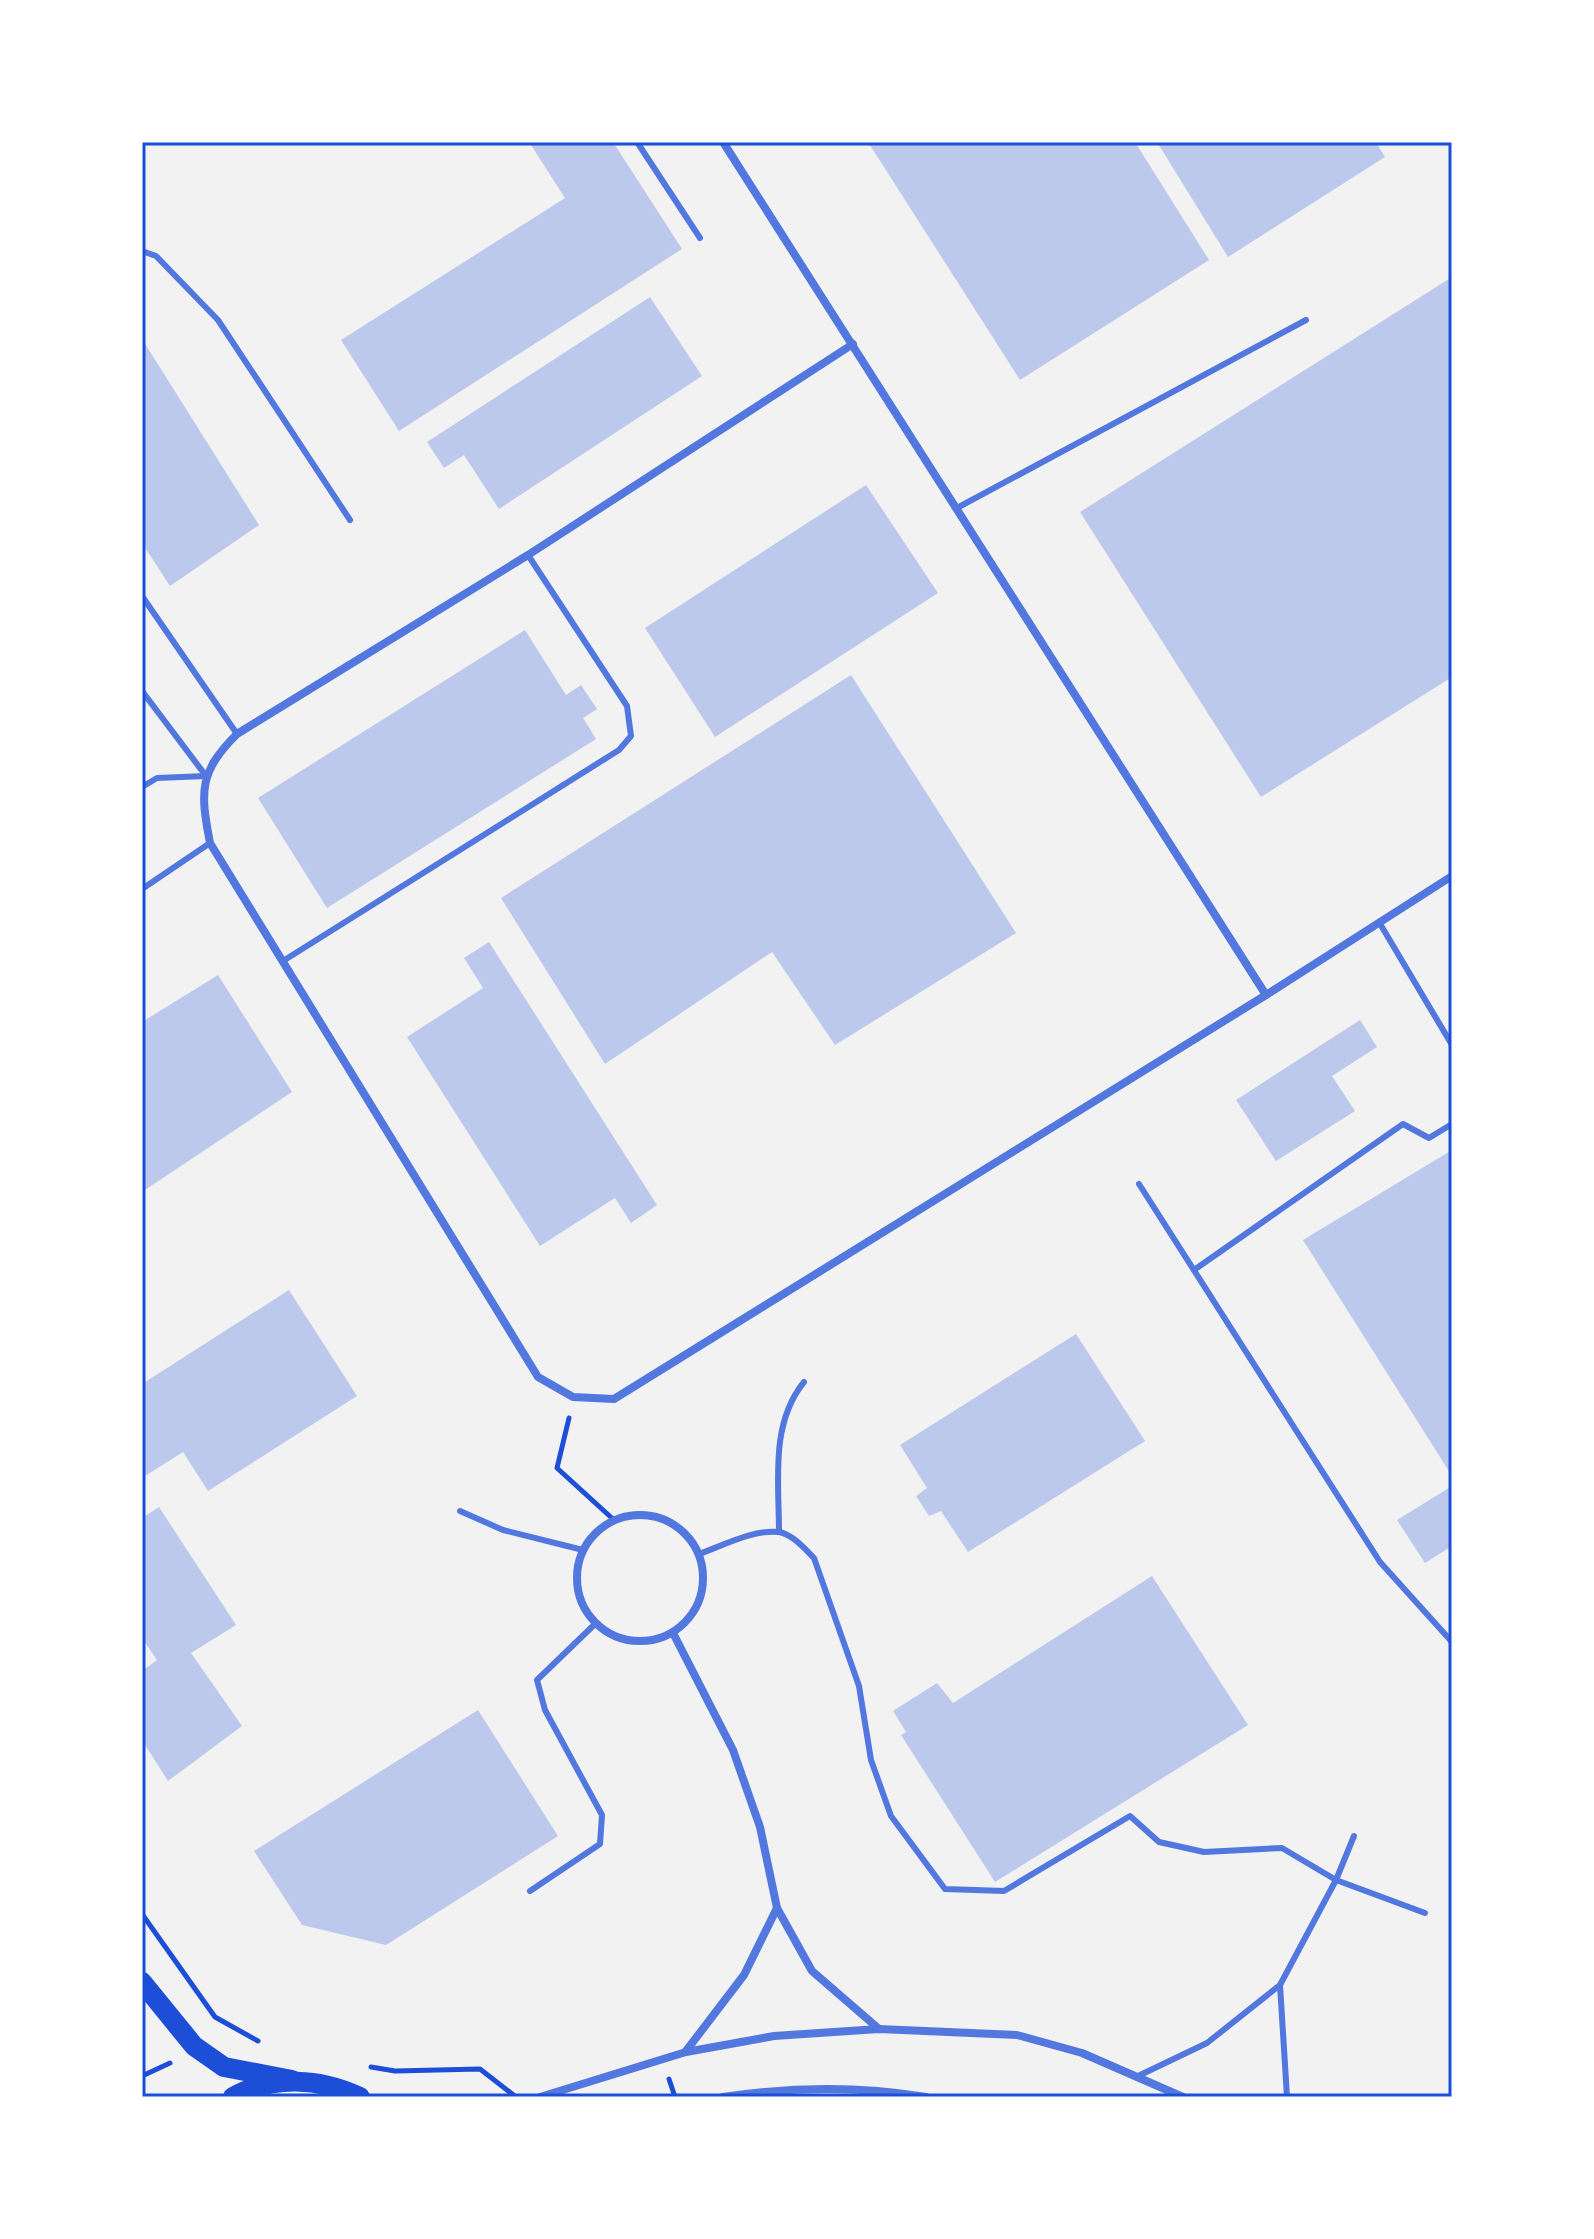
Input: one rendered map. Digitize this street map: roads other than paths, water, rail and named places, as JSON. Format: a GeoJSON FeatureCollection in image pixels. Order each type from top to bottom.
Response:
{"type":"FeatureCollection","features":[{"type":"Feature","properties":{"kind":"main road"},"geometry":{"type":"LineString","coordinates":[[142,1982],[194,2046],[224,2067],[337,2086],[360,2097]]}},
{"type":"Feature","properties":{"kind":"main road"},"geometry":{"type":"LineString","coordinates":[[233,2097],[248,2088],[292,2080]]}},
{"type":"Feature","properties":{"kind":"street"},"geometry":{"type":"LineString","coordinates":[[723,142],[1266,995]]}},
{"type":"Feature","properties":{"kind":"street"},"geometry":{"type":"LineString","coordinates":[[853,344],[528,555],[237,734],[213,758],[206,776],[202,802],[210,843],[538,1377],[573,1397],[614,1399],[1266,995],[1452,876]]}},
{"type":"Feature","properties":{"kind":"street"},"geometry":{"type":"LineString","coordinates":[[633,1515],[654,1516],[673,1524],[688,1537],[699,1554],[703,1589],[698,1606],[673,1633],[654,1641],[633,1641],[612,1636],[595,1624],[583,1608],[577,1589],[577,1569],[583,1550],[590,1538],[614,1520],[633,1515]]}},
{"type":"Feature","properties":{"kind":"street"},"geometry":{"type":"LineString","coordinates":[[673,1633],[733,1750],[760,1827],[777,1908],[812,1971],[879,2029]]}},
{"type":"Feature","properties":{"kind":"street"},"geometry":{"type":"LineString","coordinates":[[686,2052],[744,1975],[777,1908]]}},
{"type":"Feature","properties":{"kind":"street"},"geometry":{"type":"LineString","coordinates":[[540,2097],[686,2052],[774,2036],[879,2029],[1017,2035],[1082,2053],[1183,2097]]}},
{"type":"Feature","properties":{"kind":"street"},"geometry":{"type":"LineString","coordinates":[[723,2097],[777,2089],[886,2090],[926,2097]]}},
{"type":"Feature","properties":{"kind":"lane"},"geometry":{"type":"LineString","coordinates":[[637,142],[700,238]]}},
{"type":"Feature","properties":{"kind":"lane"},"geometry":{"type":"LineString","coordinates":[[142,251],[156,256],[218,320],[350,520]]}},
{"type":"Feature","properties":{"kind":"lane"},"geometry":{"type":"LineString","coordinates":[[957,508],[1306,320]]}},
{"type":"Feature","properties":{"kind":"lane"},"geometry":{"type":"LineString","coordinates":[[283,961],[619,750],[631,736],[627,706],[528,555]]}},
{"type":"Feature","properties":{"kind":"lane"},"geometry":{"type":"LineString","coordinates":[[142,596],[237,734]]}},
{"type":"Feature","properties":{"kind":"lane"},"geometry":{"type":"LineString","coordinates":[[142,691],[206,776]]}},
{"type":"Feature","properties":{"kind":"lane"},"geometry":{"type":"LineString","coordinates":[[142,787],[157,778],[206,776]]}},
{"type":"Feature","properties":{"kind":"lane"},"geometry":{"type":"LineString","coordinates":[[142,889],[210,843]]}},
{"type":"Feature","properties":{"kind":"lane"},"geometry":{"type":"LineString","coordinates":[[1379,922],[1452,1045]]}},
{"type":"Feature","properties":{"kind":"lane"},"geometry":{"type":"LineString","coordinates":[[1194,1270],[1403,1124],[1429,1138],[1452,1124]]}},
{"type":"Feature","properties":{"kind":"lane"},"geometry":{"type":"LineString","coordinates":[[1139,1184],[1380,1562],[1452,1642]]}},
{"type":"Feature","properties":{"kind":"lane"},"geometry":{"type":"LineString","coordinates":[[779,1532],[780,1432],[790,1399],[804,1382]]}},
{"type":"Feature","properties":{"kind":"lane"},"geometry":{"type":"LineString","coordinates":[[460,1511],[503,1530],[583,1550]]}},
{"type":"Feature","properties":{"kind":"lane"},"geometry":{"type":"LineString","coordinates":[[699,1554],[749,1537],[779,1532],[800,1544],[814,1558],[859,1686],[871,1760],[891,1816],[945,1889],[1004,1891],[1130,1816],[1159,1842],[1204,1852],[1282,1848],[1336,1880],[1425,1913]]}},
{"type":"Feature","properties":{"kind":"lane"},"geometry":{"type":"LineString","coordinates":[[530,1891],[600,1844],[602,1815],[545,1710],[537,1680],[595,1624]]}},
{"type":"Feature","properties":{"kind":"lane"},"geometry":{"type":"LineString","coordinates":[[1136,2077],[1207,2043],[1280,1985],[1336,1880],[1354,1836]]}},
{"type":"Feature","properties":{"kind":"lane"},"geometry":{"type":"LineString","coordinates":[[1280,1985],[1287,2097]]}}]}
